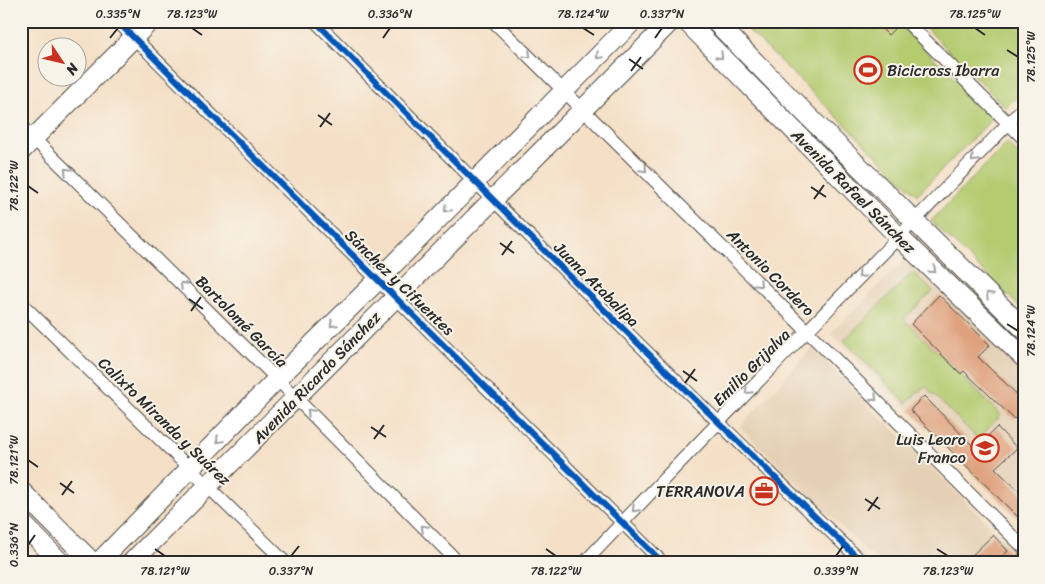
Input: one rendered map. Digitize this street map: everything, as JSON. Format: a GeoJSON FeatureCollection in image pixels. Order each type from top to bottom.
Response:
{"type":"FeatureCollection","features":[{"type":"Feature","properties":{"kind":"main road"},"geometry":{"type":"LineString","coordinates":[[25,138],[150,21]]}},
{"type":"Feature","properties":{"kind":"main road","name":"Avenida Ricardo Sánchez"},"geometry":{"type":"LineString","coordinates":[[98,563],[633,21]]}},
{"type":"Feature","properties":{"kind":"main road","name":"Avenida Ricardo Sánchez"},"geometry":{"type":"LineString","coordinates":[[131,563],[209,487],[396,296],[671,21]]}},
{"type":"Feature","properties":{"kind":"main road","name":"Avenida Rafael Sánchez"},"geometry":{"type":"LineString","coordinates":[[686,21],[898,236],[1024,358]]}},
{"type":"Feature","properties":{"kind":"main road","name":"Avenida Rafael Sánchez"},"geometry":{"type":"LineString","coordinates":[[715,21],[1024,329]]}},
{"type":"Feature","properties":{"kind":"main road"},"geometry":{"type":"LineString","coordinates":[[21,491],[93,563]]}},
{"type":"Feature","properties":{"kind":"main road"},"geometry":{"type":"LineString","coordinates":[[21,522],[61,563]]}},
{"type":"Feature","properties":{"kind":"street","name":"Sánchez y Cifuentes"},"geometry":{"type":"LineString","coordinates":[[117,21],[663,563]]}},
{"type":"Feature","properties":{"kind":"street","name":"Juana Atabalipa"},"geometry":{"type":"LineString","coordinates":[[315,21],[492,200],[863,563]]}},
{"type":"Feature","properties":{"kind":"street","name":"Antonio Cordero"},"geometry":{"type":"LineString","coordinates":[[493,21],[584,109],[1024,548]]}},
{"type":"Feature","properties":{"kind":"street"},"geometry":{"type":"LineString","coordinates":[[906,21],[1024,139]]}},
{"type":"Feature","properties":{"kind":"street","name":"Emilio Grijalva"},"geometry":{"type":"LineString","coordinates":[[584,563],[1024,107]]}},
{"type":"Feature","properties":{"kind":"street","name":"Bartolomé García"},"geometry":{"type":"LineString","coordinates":[[25,138],[278,379],[458,563]]}},
{"type":"Feature","properties":{"kind":"street","name":"Calixto Miranda y Suárez"},"geometry":{"type":"LineString","coordinates":[[21,303],[286,563]]}},
{"type":"Feature","properties":{"kind":"street"},"geometry":{"type":"LineString","coordinates":[[1020,563],[1024,558]]}},
{"type":"Feature","properties":{"kind":"shaded area","name":"Luis Leoro Franco"},"geometry":{"type":"Polygon","coordinates":[[[909,255],[1024,370],[1024,526],[831,333],[909,255]]]}},
{"type":"Feature","properties":{"kind":"shaded area"},"geometry":{"type":"Polygon","coordinates":[[[812,348],[1014,550],[1001,563],[878,563],[740,427],[812,348]]]}},
{"type":"Feature","properties":{"kind":"green space","name":"Bicicross Ibarra"},"geometry":{"type":"Polygon","coordinates":[[[739,21],[896,21],[994,117],[917,195],[739,21]]]}},
{"type":"Feature","properties":{"kind":"green space"},"geometry":{"type":"Polygon","coordinates":[[[919,21],[1024,21],[1024,90],[1006,108],[919,21]]]}},
{"type":"Feature","properties":{"kind":"green space"},"geometry":{"type":"Polygon","coordinates":[[[1007,143],[1024,159],[1024,311],[931,221],[1007,143]]]}},
{"type":"Feature","properties":{"kind":"green space"},"geometry":{"type":"Polygon","coordinates":[[[913,272],[933,291],[904,319],[1001,415],[978,439],[925,386],[906,403],[844,340],[913,272]]]}},
{"type":"Feature","properties":{"kind":"building"},"geometry":{"type":"Polygon","coordinates":[[[874,21],[898,21],[899,24],[888,35],[874,21]]]}},
{"type":"Feature","properties":{"kind":"building"},"geometry":{"type":"Polygon","coordinates":[[[939,295],[990,345],[978,357],[1024,401],[1024,409],[1014,419],[964,371],[961,374],[911,324],[939,295]]]}},
{"type":"Feature","properties":{"kind":"building"},"geometry":{"type":"Polygon","coordinates":[[[924,396],[975,448],[997,427],[1017,448],[995,468],[1024,496],[1024,523],[910,410],[924,396]]]}},
{"type":"Feature","properties":{"kind":"building"},"geometry":{"type":"Polygon","coordinates":[[[993,535],[1008,551],[996,563],[964,563],[993,535]]]}},
{"type":"Feature","properties":{"kind":"cycle path"},"geometry":{"type":"LineString","coordinates":[[117,21],[663,563]]}},
{"type":"Feature","properties":{"kind":"cycle path"},"geometry":{"type":"LineString","coordinates":[[315,21],[588,294],[863,563]]}},
{"type":"Feature","properties":{"kind":"place","name":"Bicicross Ibarra"},"geometry":{"type":"Point","coordinates":[868,70]}},
{"type":"Feature","properties":{"kind":"place","name":"Luis Leoro Franco"},"geometry":{"type":"Point","coordinates":[985,448]}},
{"type":"Feature","properties":{"kind":"place","name":"TERRANOVA"},"geometry":{"type":"Point","coordinates":[764,491]}}]}
